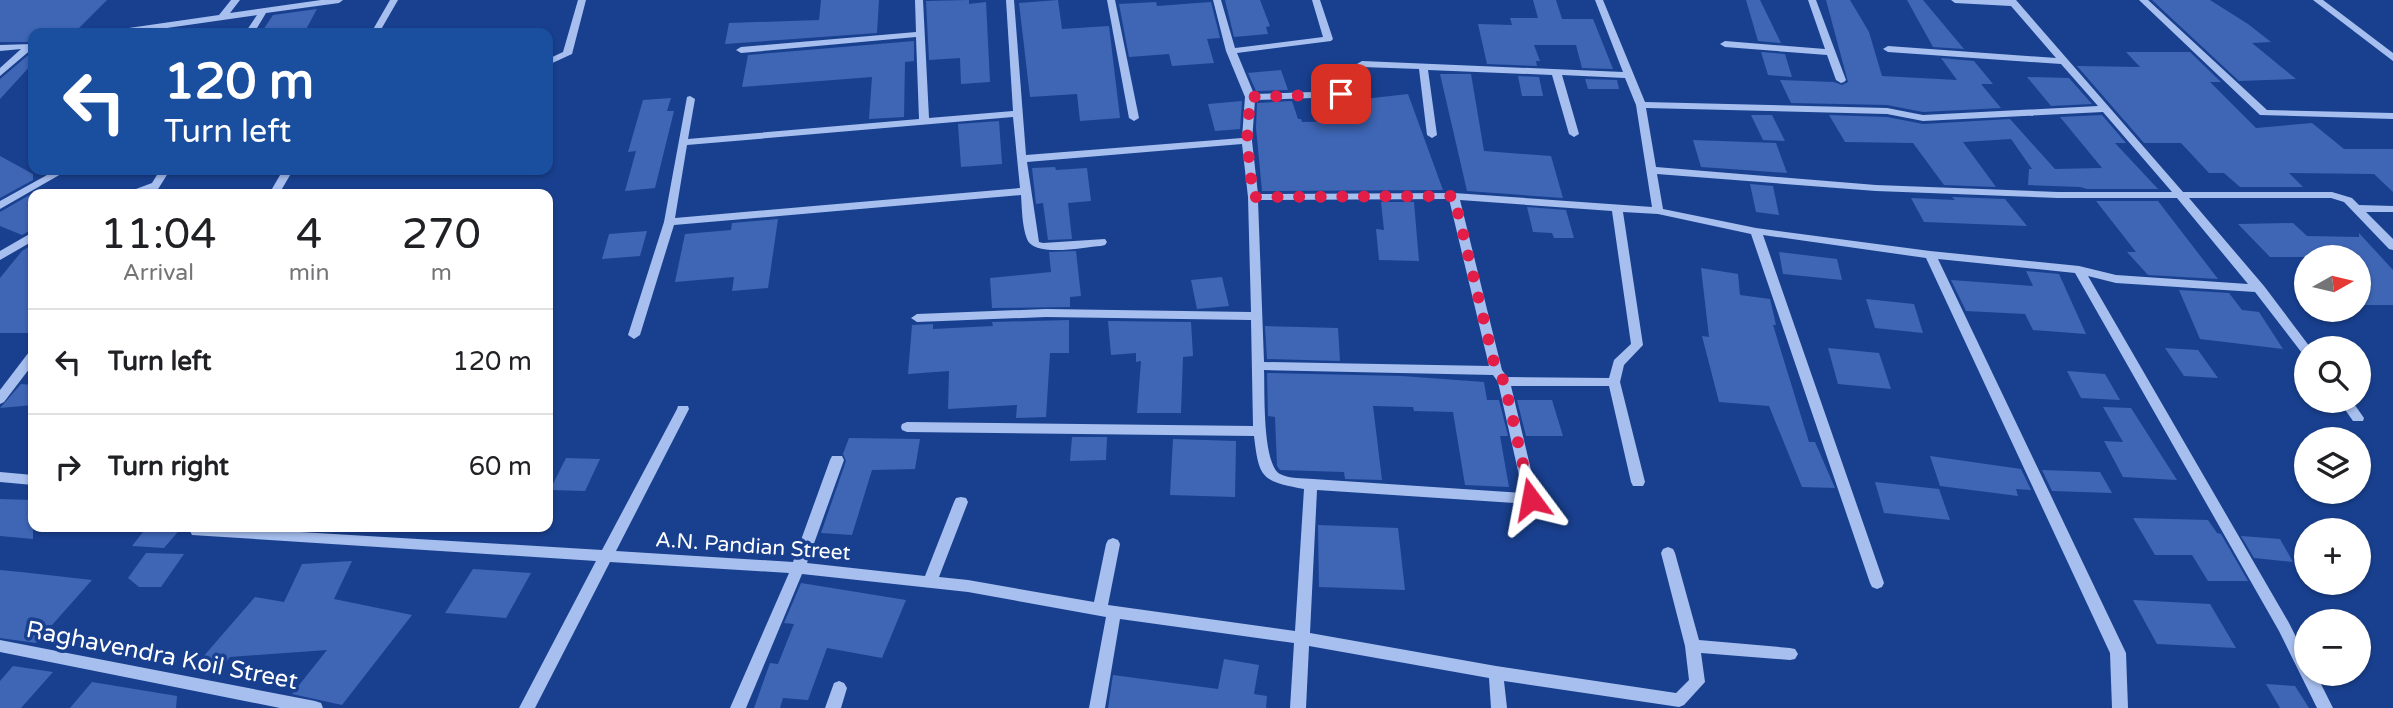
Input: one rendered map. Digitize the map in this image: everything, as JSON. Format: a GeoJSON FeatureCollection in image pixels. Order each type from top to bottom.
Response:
{"type":"FeatureCollection","features":[{"type":"Feature","properties":{"kind":"street"},"geometry":{"type":"LineString","coordinates":[[222,17],[236,0]]}},
{"type":"Feature","properties":{"kind":"street"},"geometry":{"type":"LineString","coordinates":[[148,28],[339,0]]}},
{"type":"Feature","properties":{"kind":"street"},"geometry":{"type":"LineString","coordinates":[[378,28],[394,0]]}},
{"type":"Feature","properties":{"kind":"street"},"geometry":{"type":"LineString","coordinates":[[553,60],[567,54],[582,0]]}},
{"type":"Feature","properties":{"kind":"street"},"geometry":{"type":"LineString","coordinates":[[919,0],[924,120]]}},
{"type":"Feature","properties":{"kind":"street"},"geometry":{"type":"LineString","coordinates":[[1010,0],[1021,159],[1035,244],[1042,247],[1101,242]]}},
{"type":"Feature","properties":{"kind":"street"},"geometry":{"type":"LineString","coordinates":[[1111,0],[1134,118]]}},
{"type":"Feature","properties":{"kind":"street"},"geometry":{"type":"LineString","coordinates":[[1217,0],[1231,51],[1250,97],[1247,141],[1253,197],[1260,431],[1265,469],[1270,476],[1311,484],[1298,708]]}},
{"type":"Feature","properties":{"kind":"street"},"geometry":{"type":"LineString","coordinates":[[1231,51],[1328,39],[1316,0]]}},
{"type":"Feature","properties":{"kind":"street"},"geometry":{"type":"LineString","coordinates":[[1599,0],[1641,105],[1658,211]]}},
{"type":"Feature","properties":{"kind":"street"},"geometry":{"type":"LineString","coordinates":[[1812,0],[1841,80]]}},
{"type":"Feature","properties":{"kind":"street"},"geometry":{"type":"LineString","coordinates":[[1955,0],[2013,1],[2182,194],[2295,336]]}},
{"type":"Feature","properties":{"kind":"street"},"geometry":{"type":"LineString","coordinates":[[2143,0],[2256,109],[2264,113],[2393,116]]}},
{"type":"Feature","properties":{"kind":"street"},"geometry":{"type":"LineString","coordinates":[[2317,0],[2391,55]]}},
{"type":"Feature","properties":{"kind":"street"},"geometry":{"type":"LineString","coordinates":[[253,28],[264,10]]}},
{"type":"Feature","properties":{"kind":"street"},"geometry":{"type":"LineString","coordinates":[[741,50],[920,34]]}},
{"type":"Feature","properties":{"kind":"street"},"geometry":{"type":"LineString","coordinates":[[1725,44],[1831,52]]}},
{"type":"Feature","properties":{"kind":"street"},"geometry":{"type":"LineString","coordinates":[[0,48],[28,46]]}},
{"type":"Feature","properties":{"kind":"street"},"geometry":{"type":"LineString","coordinates":[[1888,49],[2063,61]]}},
{"type":"Feature","properties":{"kind":"street"},"geometry":{"type":"LineString","coordinates":[[0,74],[28,50]]}},
{"type":"Feature","properties":{"kind":"street"},"geometry":{"type":"LineString","coordinates":[[1362,64],[1630,75]]}},
{"type":"Feature","properties":{"kind":"street"},"geometry":{"type":"LineString","coordinates":[[1423,67],[1432,135]]}},
{"type":"Feature","properties":{"kind":"street"},"geometry":{"type":"LineString","coordinates":[[1556,72],[1574,134]]}},
{"type":"Feature","properties":{"kind":"street"},"geometry":{"type":"LineString","coordinates":[[1250,97],[1341,94]]}},
{"type":"Feature","properties":{"kind":"street"},"geometry":{"type":"LineString","coordinates":[[634,335],[668,222],[685,142],[690,99]]}},
{"type":"Feature","properties":{"kind":"street"},"geometry":{"type":"LineString","coordinates":[[1641,105],[1887,111],[1923,118],[2106,109]]}},
{"type":"Feature","properties":{"kind":"street"},"geometry":{"type":"LineString","coordinates":[[685,142],[1019,113]]}},
{"type":"Feature","properties":{"kind":"street"},"geometry":{"type":"LineString","coordinates":[[1021,159],[1247,141]]}},
{"type":"Feature","properties":{"kind":"street"},"geometry":{"type":"LineString","coordinates":[[1651,170],[1876,188],[2058,195],[2332,195],[2348,200],[2393,246]]}},
{"type":"Feature","properties":{"kind":"street"},"geometry":{"type":"LineString","coordinates":[[30,189],[55,175]]}},
{"type":"Feature","properties":{"kind":"street"},"geometry":{"type":"LineString","coordinates":[[0,206],[28,190]]}},
{"type":"Feature","properties":{"kind":"street"},"geometry":{"type":"LineString","coordinates":[[668,222],[1025,191]]}},
{"type":"Feature","properties":{"kind":"street"},"geometry":{"type":"LineString","coordinates":[[1253,197],[1454,196],[1658,211],[1756,231],[1930,256],[2079,270],[2116,279],[2260,289]]}},
{"type":"Feature","properties":{"kind":"street"},"geometry":{"type":"LineString","coordinates":[[1297,483],[1531,499],[1454,196]]}},
{"type":"Feature","properties":{"kind":"street"},"geometry":{"type":"LineString","coordinates":[[1618,208],[1637,345],[1618,363],[1614,382],[1638,482]]}},
{"type":"Feature","properties":{"kind":"street"},"geometry":{"type":"LineString","coordinates":[[2357,208],[2393,209]]}},
{"type":"Feature","properties":{"kind":"street"},"geometry":{"type":"LineString","coordinates":[[1756,231],[1877,583]]}},
{"type":"Feature","properties":{"kind":"street"},"geometry":{"type":"LineString","coordinates":[[0,256],[28,239]]}},
{"type":"Feature","properties":{"kind":"street"},"geometry":{"type":"LineString","coordinates":[[1930,256],[2118,653],[2120,708]]}},
{"type":"Feature","properties":{"kind":"street"},"geometry":{"type":"LineString","coordinates":[[2079,270],[2294,647]]}},
{"type":"Feature","properties":{"kind":"street"},"geometry":{"type":"LineString","coordinates":[[917,318],[1046,313],[1256,316]]}},
{"type":"Feature","properties":{"kind":"street"},"geometry":{"type":"LineString","coordinates":[[0,399],[28,362]]}},
{"type":"Feature","properties":{"kind":"street"},"geometry":{"type":"LineString","coordinates":[[1258,366],[1614,382]]}},
{"type":"Feature","properties":{"kind":"street"},"geometry":{"type":"LineString","coordinates":[[527,708],[683,409]]}},
{"type":"Feature","properties":{"kind":"street"},"geometry":{"type":"LineString","coordinates":[[2354,413],[2358,418]]}},
{"type":"Feature","properties":{"kind":"street"},"geometry":{"type":"LineString","coordinates":[[907,427],[1260,431]]}},
{"type":"Feature","properties":{"kind":"street"},"geometry":{"type":"LineString","coordinates":[[738,708],[798,568],[837,460]]}},
{"type":"Feature","properties":{"kind":"street"},"geometry":{"type":"LineString","coordinates":[[0,477],[28,480]]}},
{"type":"Feature","properties":{"kind":"street"},"geometry":{"type":"LineString","coordinates":[[930,582],[961,502]]}},
{"type":"Feature","properties":{"kind":"street","name":"A.N. Pandian Street"},"geometry":{"type":"LineString","coordinates":[[245,532],[798,568],[930,582],[1107,611],[1302,638],[1496,673],[1679,700],[1697,682],[1693,646]]}},
{"type":"Feature","properties":{"kind":"street"},"geometry":{"type":"LineString","coordinates":[[1097,708],[1113,544]]}},
{"type":"Feature","properties":{"kind":"street"},"geometry":{"type":"LineString","coordinates":[[1668,553],[1693,646],[1790,654]]}},
{"type":"Feature","properties":{"kind":"street","name":"Raghavendra Koil Street"},"geometry":{"type":"LineString","coordinates":[[0,646],[315,708]]}},
{"type":"Feature","properties":{"kind":"street"},"geometry":{"type":"LineString","coordinates":[[1496,673],[1499,708]]}},
{"type":"Feature","properties":{"kind":"street"},"geometry":{"type":"LineString","coordinates":[[2314,686],[2325,708]]}},
{"type":"Feature","properties":{"kind":"street"},"geometry":{"type":"LineString","coordinates":[[833,708],[839,688]]}},
{"type":"Feature","properties":{"kind":"building"},"geometry":{"type":"Polygon","coordinates":[[[0,0],[107,0],[79,28],[28,28],[28,42],[0,42],[0,0]]]}},
{"type":"Feature","properties":{"kind":"building"},"geometry":{"type":"Polygon","coordinates":[[[821,0],[879,0],[877,33],[725,44],[729,23],[819,20],[821,0]]]}},
{"type":"Feature","properties":{"kind":"building"},"geometry":{"type":"Polygon","coordinates":[[[969,0],[969,4],[986,2],[990,82],[961,84],[960,58],[929,60],[926,1],[969,0]]]}},
{"type":"Feature","properties":{"kind":"building"},"geometry":{"type":"Polygon","coordinates":[[[1058,0],[1062,29],[1109,26],[1120,118],[1080,121],[1077,94],[1030,97],[1019,3],[1058,0]]]}},
{"type":"Feature","properties":{"kind":"building"},"geometry":{"type":"Polygon","coordinates":[[[1225,0],[1260,0],[1270,26],[1266,27],[1268,34],[1234,37],[1225,0]]]}},
{"type":"Feature","properties":{"kind":"building"},"geometry":{"type":"Polygon","coordinates":[[[1533,0],[1556,0],[1562,19],[1593,19],[1613,69],[1582,68],[1576,45],[1534,45],[1540,61],[1536,61],[1537,66],[1487,64],[1478,24],[1512,25],[1510,18],[1538,18],[1533,0]]]}},
{"type":"Feature","properties":{"kind":"building"},"geometry":{"type":"Polygon","coordinates":[[[1746,0],[1760,0],[1781,43],[1758,41],[1746,0]]]}},
{"type":"Feature","properties":{"kind":"building"},"geometry":{"type":"Polygon","coordinates":[[[1826,0],[1850,0],[1869,32],[1882,76],[1957,80],[1941,58],[1974,61],[1993,84],[1981,84],[2001,108],[1923,112],[1887,105],[1791,103],[1780,80],[1834,82],[1842,85],[1848,82],[1826,0]]]}},
{"type":"Feature","properties":{"kind":"building"},"geometry":{"type":"Polygon","coordinates":[[[1907,0],[1923,0],[1964,49],[1933,47],[1907,0]]]}},
{"type":"Feature","properties":{"kind":"building"},"geometry":{"type":"Polygon","coordinates":[[[2152,0],[2210,0],[2271,42],[2252,43],[2296,79],[2239,81],[2152,0]]]}},
{"type":"Feature","properties":{"kind":"building"},"geometry":{"type":"Polygon","coordinates":[[[1156,2],[1157,6],[1211,2],[1220,38],[1207,39],[1214,63],[1172,66],[1169,54],[1129,57],[1119,4],[1156,2]]]}},
{"type":"Feature","properties":{"kind":"building"},"geometry":{"type":"Polygon","coordinates":[[[317,9],[307,28],[264,28],[273,15],[317,9]]]}},
{"type":"Feature","properties":{"kind":"building"},"geometry":{"type":"Polygon","coordinates":[[[914,41],[914,61],[905,62],[904,117],[869,119],[872,77],[742,87],[748,55],[914,41]]]}},
{"type":"Feature","properties":{"kind":"building"},"geometry":{"type":"Polygon","coordinates":[[[1761,52],[1785,54],[1792,77],[1768,75],[1761,52]]]}},
{"type":"Feature","properties":{"kind":"building"},"geometry":{"type":"Polygon","coordinates":[[[2126,52],[2190,52],[2221,82],[2210,82],[2256,128],[2312,123],[2344,149],[2393,149],[2393,192],[2374,174],[2289,173],[2303,187],[2240,187],[2224,173],[2209,173],[2181,143],[2144,143],[2077,66],[2140,67],[2126,52]]]}},
{"type":"Feature","properties":{"kind":"building"},"geometry":{"type":"Polygon","coordinates":[[[28,55],[28,68],[0,99],[0,79],[28,55]]]}},
{"type":"Feature","properties":{"kind":"building"},"geometry":{"type":"Polygon","coordinates":[[[1281,70],[1288,90],[1256,91],[1248,73],[1281,70]]]}},
{"type":"Feature","properties":{"kind":"building"},"geometry":{"type":"Polygon","coordinates":[[[1440,74],[1471,74],[1484,151],[1551,156],[1563,198],[1467,191],[1440,74]]]}},
{"type":"Feature","properties":{"kind":"building"},"geometry":{"type":"Polygon","coordinates":[[[1518,76],[1539,77],[1543,96],[1522,96],[1518,76]]]}},
{"type":"Feature","properties":{"kind":"building"},"geometry":{"type":"Polygon","coordinates":[[[2027,77],[2069,78],[2092,104],[2051,106],[2027,77]]]}},
{"type":"Feature","properties":{"kind":"building"},"geometry":{"type":"Polygon","coordinates":[[[1585,79],[1617,80],[1619,89],[1588,89],[1585,79]]]}},
{"type":"Feature","properties":{"kind":"building"},"geometry":{"type":"Polygon","coordinates":[[[1408,94],[1443,190],[1262,191],[1256,128],[1257,103],[1292,101],[1298,119],[1302,122],[1353,121],[1346,101],[1408,94]]]}},
{"type":"Feature","properties":{"kind":"building"},"geometry":{"type":"Polygon","coordinates":[[[671,98],[667,111],[674,111],[655,188],[625,191],[636,151],[628,152],[643,100],[671,98]]]}},
{"type":"Feature","properties":{"kind":"building"},"geometry":{"type":"Polygon","coordinates":[[[1242,101],[1240,129],[1215,131],[1208,104],[1242,101]]]}},
{"type":"Feature","properties":{"kind":"building"},"geometry":{"type":"Polygon","coordinates":[[[1751,115],[1772,115],[1785,141],[1763,140],[1751,115]]]}},
{"type":"Feature","properties":{"kind":"building"},"geometry":{"type":"Polygon","coordinates":[[[1829,115],[1887,117],[1923,124],[2010,119],[2055,169],[2102,168],[2060,117],[2102,115],[2126,143],[2115,143],[2158,189],[2087,189],[2028,185],[2029,169],[2032,169],[2011,139],[1963,142],[1996,187],[1944,185],[1913,143],[1845,142],[1829,115]]]}},
{"type":"Feature","properties":{"kind":"building"},"geometry":{"type":"Polygon","coordinates":[[[999,121],[1002,164],[961,167],[958,124],[999,121]]]}},
{"type":"Feature","properties":{"kind":"building"},"geometry":{"type":"Polygon","coordinates":[[[1693,140],[1776,143],[1787,173],[1701,167],[1693,140]]]}},
{"type":"Feature","properties":{"kind":"building"},"geometry":{"type":"Polygon","coordinates":[[[0,156],[28,171],[28,175],[33,175],[33,180],[0,198],[0,156]]]}},
{"type":"Feature","properties":{"kind":"building"},"geometry":{"type":"Polygon","coordinates":[[[1055,167],[1056,170],[1087,168],[1091,201],[1068,203],[1072,239],[1048,240],[1043,203],[1036,204],[1032,168],[1055,167]]]}},
{"type":"Feature","properties":{"kind":"building"},"geometry":{"type":"Polygon","coordinates":[[[1750,184],[1773,186],[1779,215],[1756,212],[1750,184]]]}},
{"type":"Feature","properties":{"kind":"building"},"geometry":{"type":"Polygon","coordinates":[[[28,196],[28,232],[22,235],[0,226],[0,212],[28,196]]]}},
{"type":"Feature","properties":{"kind":"building"},"geometry":{"type":"Polygon","coordinates":[[[1952,197],[2005,199],[2027,226],[1924,222],[1911,198],[1955,200],[1952,197]]]}},
{"type":"Feature","properties":{"kind":"building"},"geometry":{"type":"Polygon","coordinates":[[[2096,201],[2158,201],[2218,279],[2148,275],[2127,252],[2136,252],[2096,201]]]}},
{"type":"Feature","properties":{"kind":"building"},"geometry":{"type":"Polygon","coordinates":[[[1381,202],[1414,202],[1419,261],[1379,260],[1376,229],[1384,230],[1381,202]]]}},
{"type":"Feature","properties":{"kind":"building"},"geometry":{"type":"Polygon","coordinates":[[[1527,207],[1566,210],[1574,238],[1554,238],[1552,233],[1533,232],[1527,207]]]}},
{"type":"Feature","properties":{"kind":"building"},"geometry":{"type":"Polygon","coordinates":[[[778,219],[768,288],[732,291],[734,277],[675,282],[685,234],[731,230],[732,223],[778,219]]]}},
{"type":"Feature","properties":{"kind":"building"},"geometry":{"type":"Polygon","coordinates":[[[2293,223],[2307,236],[2359,237],[2359,233],[2370,245],[2294,245],[2294,257],[2270,257],[2238,224],[2293,223]]]}},
{"type":"Feature","properties":{"kind":"building"},"geometry":{"type":"Polygon","coordinates":[[[647,231],[640,256],[602,259],[609,234],[647,231]]]}},
{"type":"Feature","properties":{"kind":"building"},"geometry":{"type":"Polygon","coordinates":[[[2371,246],[2393,270],[2393,305],[2371,305],[2371,246]]]}},
{"type":"Feature","properties":{"kind":"building"},"geometry":{"type":"Polygon","coordinates":[[[28,247],[28,333],[0,333],[0,278],[28,247]]]}},
{"type":"Feature","properties":{"kind":"building"},"geometry":{"type":"Polygon","coordinates":[[[1076,251],[1081,296],[1070,297],[1070,307],[992,308],[990,278],[1051,272],[1049,252],[1076,251]]]}},
{"type":"Feature","properties":{"kind":"building"},"geometry":{"type":"Polygon","coordinates":[[[1779,252],[1837,259],[1842,280],[1783,274],[1779,252]]]}},
{"type":"Feature","properties":{"kind":"building"},"geometry":{"type":"Polygon","coordinates":[[[1701,268],[1738,274],[1740,295],[1770,299],[1776,325],[1773,325],[1809,442],[1815,442],[1835,488],[1802,487],[1769,406],[1719,402],[1702,336],[1709,337],[1701,268]]]}},
{"type":"Feature","properties":{"kind":"building"},"geometry":{"type":"Polygon","coordinates":[[[2026,271],[2059,274],[2086,334],[2033,330],[2025,314],[1966,311],[1951,280],[2033,286],[2026,271]]]}},
{"type":"Feature","properties":{"kind":"building"},"geometry":{"type":"Polygon","coordinates":[[[1222,277],[1229,306],[1197,309],[1191,280],[1222,277]]]}},
{"type":"Feature","properties":{"kind":"building"},"geometry":{"type":"Polygon","coordinates":[[[2179,290],[2229,293],[2242,310],[2259,312],[2283,349],[2200,339],[2179,290]]]}},
{"type":"Feature","properties":{"kind":"building"},"geometry":{"type":"Polygon","coordinates":[[[1866,299],[1914,304],[1923,333],[1875,328],[1866,299]]]}},
{"type":"Feature","properties":{"kind":"building"},"geometry":{"type":"Polygon","coordinates":[[[1069,320],[1069,353],[1050,353],[1046,417],[1016,418],[1017,405],[948,409],[949,371],[908,374],[912,325],[933,324],[933,329],[993,326],[992,322],[1069,320]]]}},
{"type":"Feature","properties":{"kind":"building"},"geometry":{"type":"Polygon","coordinates":[[[1108,321],[1191,322],[1193,356],[1183,357],[1181,413],[1137,413],[1141,361],[1136,362],[1136,353],[1111,355],[1108,321]]]}},
{"type":"Feature","properties":{"kind":"building"},"geometry":{"type":"Polygon","coordinates":[[[1265,326],[1338,328],[1340,361],[1267,359],[1265,326]]]}},
{"type":"Feature","properties":{"kind":"building"},"geometry":{"type":"Polygon","coordinates":[[[1828,348],[1879,353],[1891,389],[1838,384],[1828,348]]]}},
{"type":"Feature","properties":{"kind":"building"},"geometry":{"type":"Polygon","coordinates":[[[2165,348],[2198,350],[2218,378],[2184,376],[2165,348]]]}},
{"type":"Feature","properties":{"kind":"building"},"geometry":{"type":"Polygon","coordinates":[[[2067,371],[2105,374],[2120,400],[2081,398],[2067,371]]]}},
{"type":"Feature","properties":{"kind":"building"},"geometry":{"type":"Polygon","coordinates":[[[1267,373],[1402,376],[1484,382],[1487,400],[1499,400],[1508,436],[1500,436],[1509,487],[1465,485],[1453,412],[1414,411],[1413,407],[1373,406],[1382,480],[1345,479],[1344,472],[1280,470],[1277,466],[1275,417],[1268,416],[1267,373]]]}},
{"type":"Feature","properties":{"kind":"building"},"geometry":{"type":"Polygon","coordinates":[[[21,384],[28,385],[28,405],[0,408],[21,384]]]}},
{"type":"Feature","properties":{"kind":"building"},"geometry":{"type":"Polygon","coordinates":[[[1517,400],[1552,400],[1563,436],[1526,436],[1517,400]]]}},
{"type":"Feature","properties":{"kind":"building"},"geometry":{"type":"Polygon","coordinates":[[[2103,407],[2131,408],[2177,480],[2123,477],[2104,441],[2123,442],[2103,407]]]}},
{"type":"Feature","properties":{"kind":"building"},"geometry":{"type":"Polygon","coordinates":[[[1072,437],[1107,437],[1106,460],[1070,461],[1072,437]]]}},
{"type":"Feature","properties":{"kind":"building"},"geometry":{"type":"Polygon","coordinates":[[[849,438],[920,439],[915,469],[872,470],[852,535],[821,533],[846,461],[843,454],[849,438]]]}},
{"type":"Feature","properties":{"kind":"building"},"geometry":{"type":"Polygon","coordinates":[[[1173,439],[1236,441],[1235,497],[1170,495],[1173,439]]]}},
{"type":"Feature","properties":{"kind":"building"},"geometry":{"type":"Polygon","coordinates":[[[1930,456],[2021,469],[2031,490],[2016,489],[2018,496],[1940,486],[1930,456]]]}},
{"type":"Feature","properties":{"kind":"building"},"geometry":{"type":"Polygon","coordinates":[[[566,458],[600,459],[585,491],[553,490],[553,484],[566,458]]]}},
{"type":"Feature","properties":{"kind":"building"},"geometry":{"type":"Polygon","coordinates":[[[2042,470],[2100,472],[2112,493],[2052,491],[2042,470]]]}},
{"type":"Feature","properties":{"kind":"building"},"geometry":{"type":"Polygon","coordinates":[[[1875,482],[1939,489],[1950,520],[1884,513],[1875,482]]]}},
{"type":"Feature","properties":{"kind":"building"},"geometry":{"type":"Polygon","coordinates":[[[0,499],[28,500],[28,532],[33,532],[33,539],[0,536],[0,499]]]}},
{"type":"Feature","properties":{"kind":"building"},"geometry":{"type":"Polygon","coordinates":[[[2133,518],[2208,520],[2217,533],[2221,534],[2248,581],[2208,581],[2192,555],[2155,555],[2133,518]]]}},
{"type":"Feature","properties":{"kind":"building"},"geometry":{"type":"Polygon","coordinates":[[[1318,525],[1398,528],[1405,590],[1319,587],[1318,525]]]}},
{"type":"Feature","properties":{"kind":"building"},"geometry":{"type":"Polygon","coordinates":[[[143,532],[178,532],[164,548],[132,546],[143,532]]]}},
{"type":"Feature","properties":{"kind":"building"},"geometry":{"type":"Polygon","coordinates":[[[2241,536],[2280,539],[2293,562],[2254,558],[2241,536]]]}},
{"type":"Feature","properties":{"kind":"building"},"geometry":{"type":"Polygon","coordinates":[[[146,553],[184,554],[161,587],[139,587],[128,578],[146,553]]]}},
{"type":"Feature","properties":{"kind":"building"},"geometry":{"type":"Polygon","coordinates":[[[352,561],[334,599],[412,615],[342,705],[292,694],[327,650],[230,657],[219,670],[196,665],[255,597],[284,602],[302,564],[352,561]]]}},
{"type":"Feature","properties":{"kind":"building"},"geometry":{"type":"Polygon","coordinates":[[[473,569],[531,573],[506,618],[445,613],[473,569]]]}},
{"type":"Feature","properties":{"kind":"building"},"geometry":{"type":"Polygon","coordinates":[[[0,570],[92,580],[36,643],[0,638],[0,570]]]}},
{"type":"Feature","properties":{"kind":"building"},"geometry":{"type":"Polygon","coordinates":[[[801,583],[906,600],[882,658],[827,648],[808,700],[783,698],[780,708],[754,708],[770,663],[778,664],[794,624],[784,623],[801,583]]]}},
{"type":"Feature","properties":{"kind":"building"},"geometry":{"type":"Polygon","coordinates":[[[2133,600],[2210,604],[2236,648],[2157,644],[2133,600]]]}},
{"type":"Feature","properties":{"kind":"building"},"geometry":{"type":"Polygon","coordinates":[[[1224,659],[1259,665],[1254,694],[1267,696],[1266,708],[1108,708],[1113,675],[1218,689],[1224,659]]]}},
{"type":"Feature","properties":{"kind":"building"},"geometry":{"type":"Polygon","coordinates":[[[13,666],[53,672],[21,708],[0,708],[0,681],[13,666]]]}},
{"type":"Feature","properties":{"kind":"building"},"geometry":{"type":"Polygon","coordinates":[[[92,682],[177,696],[176,708],[70,708],[92,682]]]}},
{"type":"Feature","properties":{"kind":"building"},"geometry":{"type":"Polygon","coordinates":[[[2266,684],[2295,686],[2309,708],[2280,708],[2266,684]]]}},
{"type":"Feature","properties":{"kind":"route"},"geometry":{"type":"LineString","coordinates":[[1341,94],[1250,97],[1247,141],[1253,197],[1454,196],[1496,371],[1504,381],[1531,499]]}}]}
